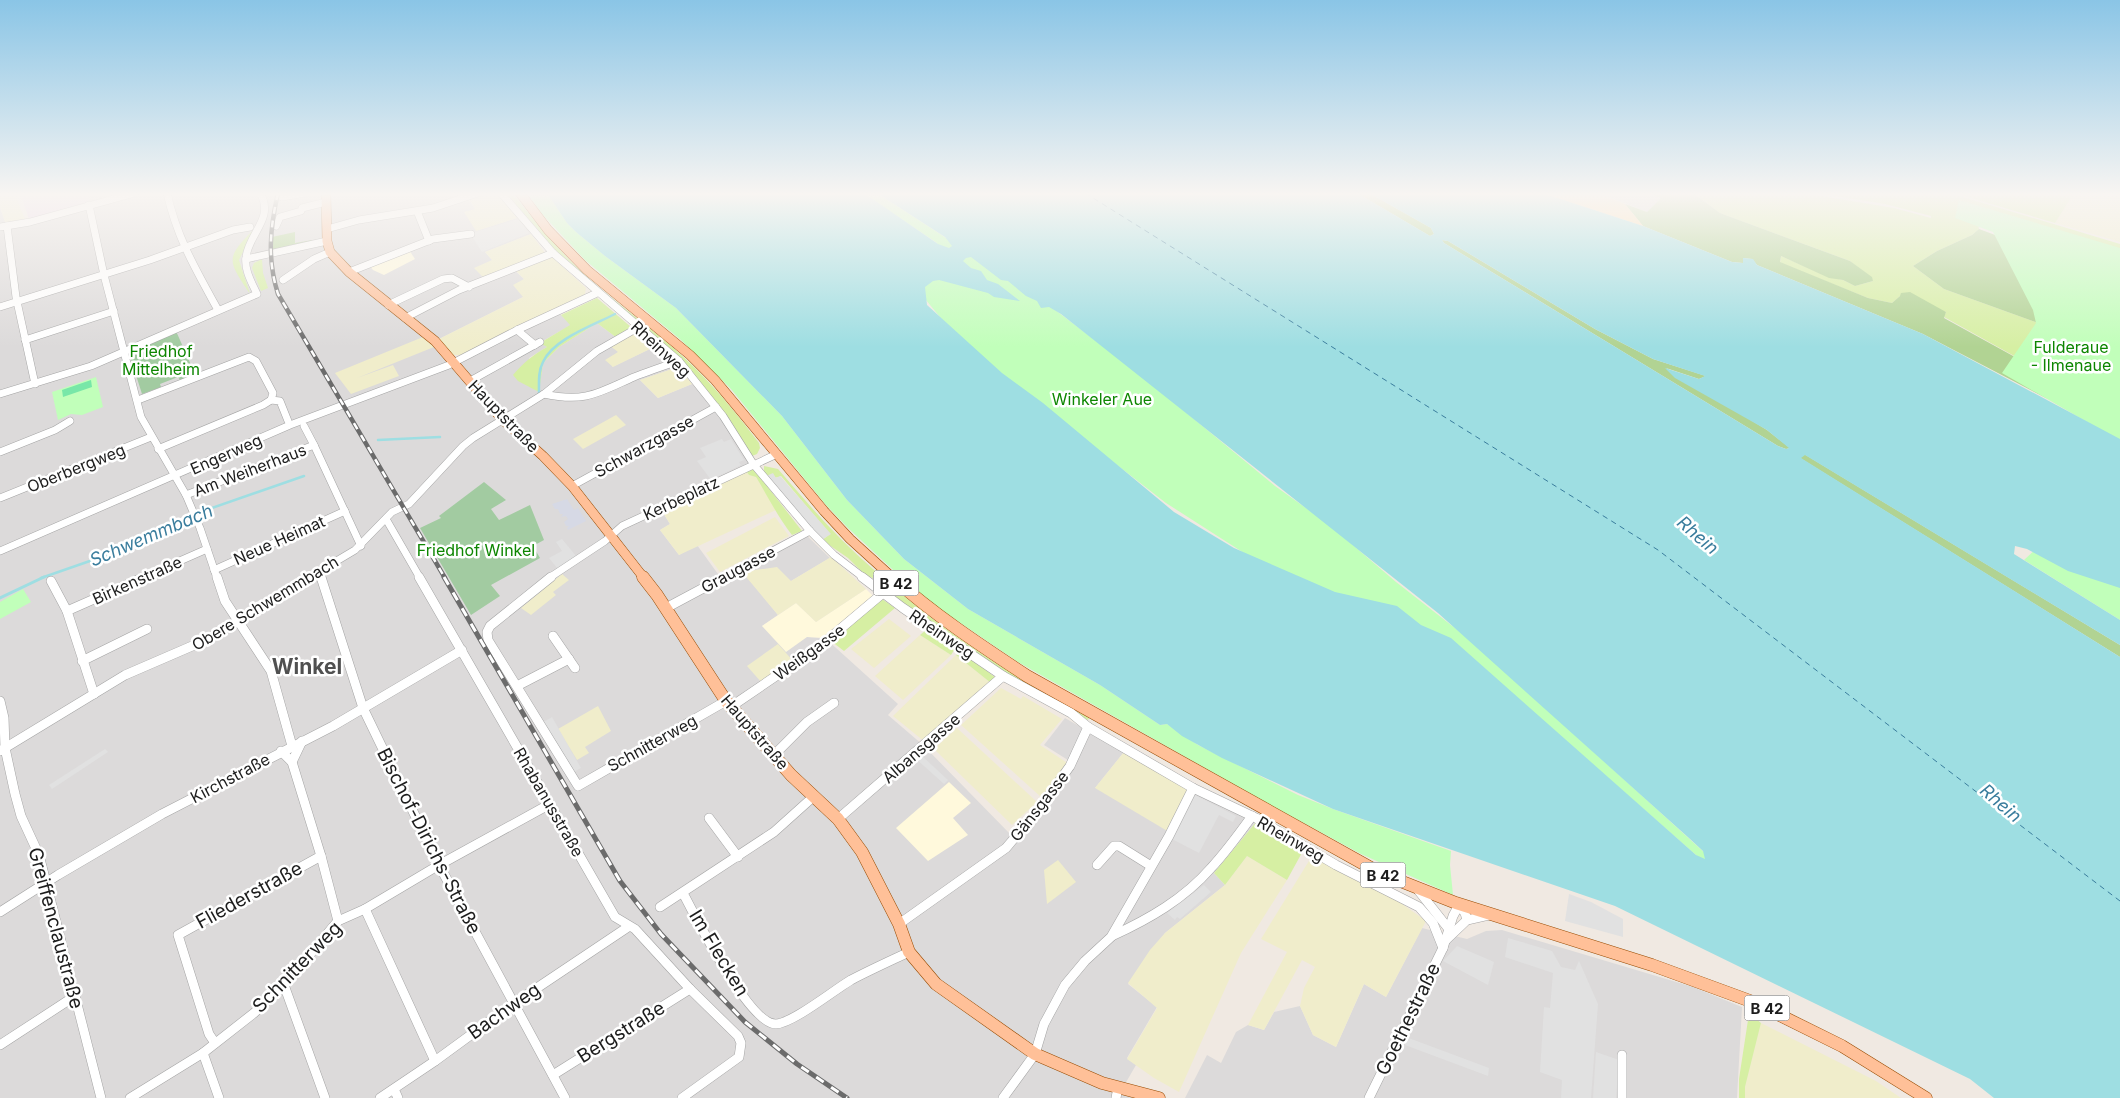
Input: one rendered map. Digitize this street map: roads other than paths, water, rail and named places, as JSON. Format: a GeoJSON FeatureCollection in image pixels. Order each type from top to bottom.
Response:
{"type":"FeatureCollection","features":[{"type":"Feature","properties":{"kind":"main road"},"geometry":{"type":"LineString","coordinates":[[328,244],[330,252]]}},
{"type":"Feature","properties":{"kind":"main road","name":"B 42"},"geometry":{"type":"LineString","coordinates":[[562,244],[586,270],[690,355],[733,400],[808,493],[850,539],[913,596],[1001,659],[1349,857],[1418,890],[1489,916],[1689,977],[1732,993],[1818,1033],[1926,1098]]}},
{"type":"Feature","properties":{"kind":"main road","name":"Hauptstraße"},"geometry":{"type":"LineString","coordinates":[[330,252],[349,272],[434,341],[502,418],[572,486],[611,534],[666,608],[729,704],[813,797],[838,819],[862,852],[900,924],[909,952],[936,984],[1035,1054],[1117,1093],[1159,1098]]}},
{"type":"Feature","properties":{"kind":"street"},"geometry":{"type":"LineString","coordinates":[[7,244],[35,384]]}},
{"type":"Feature","properties":{"kind":"street"},"geometry":{"type":"LineString","coordinates":[[97,244],[141,417],[186,495],[225,601],[271,671],[292,746]]}},
{"type":"Feature","properties":{"kind":"street"},"geometry":{"type":"LineString","coordinates":[[182,244],[218,310]]}},
{"type":"Feature","properties":{"kind":"street"},"geometry":{"type":"LineString","coordinates":[[0,307],[18,303],[194,244]]}},
{"type":"Feature","properties":{"kind":"street"},"geometry":{"type":"LineString","coordinates":[[0,394],[90,366],[257,294],[246,259],[251,244]]}},
{"type":"Feature","properties":{"kind":"street"},"geometry":{"type":"LineString","coordinates":[[246,259],[309,244]]}},
{"type":"Feature","properties":{"kind":"street"},"geometry":{"type":"LineString","coordinates":[[349,272],[418,244]]}},
{"type":"Feature","properties":{"kind":"street","name":"Rheinweg"},"geometry":{"type":"LineString","coordinates":[[545,244],[597,292],[679,361],[716,407],[754,465],[810,531],[834,555],[883,593],[1003,676],[1071,713],[1088,727],[1193,788],[1252,816],[1336,865],[1419,907],[1433,923],[1445,944]]}},
{"type":"Feature","properties":{"kind":"street"},"geometry":{"type":"LineString","coordinates":[[283,280],[314,259],[330,252]]}},
{"type":"Feature","properties":{"kind":"street"},"geometry":{"type":"LineString","coordinates":[[405,318],[445,297],[553,253]]}},
{"type":"Feature","properties":{"kind":"street"},"geometry":{"type":"LineString","coordinates":[[388,305],[443,279],[452,278],[463,282],[469,287]]}},
{"type":"Feature","properties":{"kind":"street","name":"Engerweg"},"geometry":{"type":"LineString","coordinates":[[0,551],[290,425],[454,363],[516,330],[597,292]]}},
{"type":"Feature","properties":{"kind":"street"},"geometry":{"type":"LineString","coordinates":[[25,340],[114,311]]}},
{"type":"Feature","properties":{"kind":"street","name":"Obere Schwemmbach"},"geometry":{"type":"LineString","coordinates":[[2,750],[131,672],[199,644],[361,546],[392,512],[409,504],[463,446],[502,418],[544,394],[597,351],[639,327]]}},
{"type":"Feature","properties":{"kind":"street"},"geometry":{"type":"LineString","coordinates":[[470,381],[538,344],[516,330]]}},
{"type":"Feature","properties":{"kind":"street"},"geometry":{"type":"LineString","coordinates":[[138,400],[240,359],[249,358],[256,360],[273,392],[271,400],[264,405],[158,449]]}},
{"type":"Feature","properties":{"kind":"street"},"geometry":{"type":"LineString","coordinates":[[544,394],[572,399],[600,394],[640,374],[679,361]]}},
{"type":"Feature","properties":{"kind":"street"},"geometry":{"type":"LineString","coordinates":[[271,400],[280,401],[288,421]]}},
{"type":"Feature","properties":{"kind":"street","name":"Schwarzgasse"},"geometry":{"type":"LineString","coordinates":[[572,486],[619,462],[686,421],[716,407]]}},
{"type":"Feature","properties":{"kind":"street"},"geometry":{"type":"LineString","coordinates":[[0,452],[55,430],[70,421]]}},
{"type":"Feature","properties":{"kind":"street","name":"Am Weiherhaus"},"geometry":{"type":"LineString","coordinates":[[304,426],[361,546]]}},
{"type":"Feature","properties":{"kind":"street","name":"Oberbergweg"},"geometry":{"type":"LineString","coordinates":[[0,498],[151,437]]}},
{"type":"Feature","properties":{"kind":"street","name":"Am Weiherhaus"},"geometry":{"type":"LineString","coordinates":[[186,495],[314,445]]}},
{"type":"Feature","properties":{"kind":"street","name":"Kerbeplatz"},"geometry":{"type":"LineString","coordinates":[[611,534],[622,526],[777,454]]}},
{"type":"Feature","properties":{"kind":"street","name":"Neue Heimat"},"geometry":{"type":"LineString","coordinates":[[214,570],[345,511]]}},
{"type":"Feature","properties":{"kind":"street","name":"Rhabanusstraße"},"geometry":{"type":"LineString","coordinates":[[386,519],[615,917],[635,929],[690,989],[738,1036],[741,1043],[739,1057],[682,1098]]}},
{"type":"Feature","properties":{"kind":"street","name":"Graugasse"},"geometry":{"type":"LineString","coordinates":[[666,608],[810,531]]}},
{"type":"Feature","properties":{"kind":"street"},"geometry":{"type":"LineString","coordinates":[[569,659],[517,686],[488,640],[488,629],[558,571],[611,534]]}},
{"type":"Feature","properties":{"kind":"street","name":"Birkenstraße"},"geometry":{"type":"LineString","coordinates":[[67,611],[207,548]]}},
{"type":"Feature","properties":{"kind":"street","name":"Bischof-Dirichs-Straße"},"geometry":{"type":"LineString","coordinates":[[319,572],[363,708],[439,865],[565,1098]]}},
{"type":"Feature","properties":{"kind":"street"},"geometry":{"type":"LineString","coordinates":[[51,581],[67,611],[94,694]]}},
{"type":"Feature","properties":{"kind":"street","name":"Weißgasse"},"geometry":{"type":"LineString","coordinates":[[729,704],[820,646],[883,593]]}},
{"type":"Feature","properties":{"kind":"street"},"geometry":{"type":"LineString","coordinates":[[82,661],[147,629]]}},
{"type":"Feature","properties":{"kind":"street"},"geometry":{"type":"LineString","coordinates":[[553,636],[575,668]]}},
{"type":"Feature","properties":{"kind":"street","name":"Kirchstraße"},"geometry":{"type":"LineString","coordinates":[[0,912],[46,882],[162,814],[363,708],[462,650]]}},
{"type":"Feature","properties":{"kind":"street","name":"Albansgasse"},"geometry":{"type":"LineString","coordinates":[[838,819],[1003,676]]}},
{"type":"Feature","properties":{"kind":"street","name":"Schnitterweg"},"geometry":{"type":"LineString","coordinates":[[517,686],[578,786],[729,704]]}},
{"type":"Feature","properties":{"kind":"street","name":"Greiffenclaustraße"},"geometry":{"type":"LineString","coordinates":[[0,701],[2,750],[21,816],[39,855],[101,1098]]}},
{"type":"Feature","properties":{"kind":"street"},"geometry":{"type":"LineString","coordinates":[[774,755],[807,722],[834,703]]}},
{"type":"Feature","properties":{"kind":"street","name":"Gänsgasse"},"geometry":{"type":"LineString","coordinates":[[900,924],[1010,843],[1040,808],[1070,766],[1088,727]]}},
{"type":"Feature","properties":{"kind":"street"},"geometry":{"type":"LineString","coordinates":[[292,762],[302,741]]}},
{"type":"Feature","properties":{"kind":"street"},"geometry":{"type":"LineString","coordinates":[[281,751],[292,762],[321,856],[338,921]]}},
{"type":"Feature","properties":{"kind":"street"},"geometry":{"type":"LineString","coordinates":[[1003,1098],[1024,1073],[1035,1054],[1047,1017],[1064,985],[1085,961],[1111,937],[1152,866],[1193,788]]}},
{"type":"Feature","properties":{"kind":"street"},"geometry":{"type":"LineString","coordinates":[[660,907],[774,832],[813,797]]}},
{"type":"Feature","properties":{"kind":"street","name":"Schnitterweg"},"geometry":{"type":"LineString","coordinates":[[130,1098],[203,1053],[254,1013],[284,985],[338,921],[364,909],[550,804]]}},
{"type":"Feature","properties":{"kind":"street"},"geometry":{"type":"LineString","coordinates":[[1111,937],[1146,921],[1168,906],[1202,878],[1211,870],[1252,816]]}},
{"type":"Feature","properties":{"kind":"street"},"geometry":{"type":"LineString","coordinates":[[709,818],[738,857]]}},
{"type":"Feature","properties":{"kind":"street"},"geometry":{"type":"LineString","coordinates":[[1097,865],[1114,846],[1119,846],[1152,866]]}},
{"type":"Feature","properties":{"kind":"street","name":"Fliederstraße"},"geometry":{"type":"LineString","coordinates":[[214,1043],[209,1034],[178,935],[321,856]]}},
{"type":"Feature","properties":{"kind":"street"},"geometry":{"type":"LineString","coordinates":[[1418,890],[1448,928]]}},
{"type":"Feature","properties":{"kind":"street","name":"Im Flecken"},"geometry":{"type":"LineString","coordinates":[[684,893],[714,953],[748,1002],[760,1016],[769,1022],[782,1023],[851,980],[909,952]]}},
{"type":"Feature","properties":{"kind":"street"},"geometry":{"type":"LineString","coordinates":[[1445,944],[1451,916],[1459,905],[1465,913],[1466,920]]}},
{"type":"Feature","properties":{"kind":"street"},"geometry":{"type":"LineString","coordinates":[[364,909],[435,1061]]}},
{"type":"Feature","properties":{"kind":"street"},"geometry":{"type":"LineString","coordinates":[[1445,944],[1466,920],[1489,916]]}},
{"type":"Feature","properties":{"kind":"street","name":"Bachweg"},"geometry":{"type":"LineString","coordinates":[[380,1098],[396,1093],[435,1061],[513,1004],[628,926]]}},
{"type":"Feature","properties":{"kind":"street","name":"Goethestraße"},"geometry":{"type":"LineString","coordinates":[[1369,1098],[1445,944]]}},
{"type":"Feature","properties":{"kind":"street"},"geometry":{"type":"LineString","coordinates":[[284,985],[325,1098]]}},
{"type":"Feature","properties":{"kind":"street","name":"Bergstraße"},"geometry":{"type":"LineString","coordinates":[[553,1075],[690,989]]}},
{"type":"Feature","properties":{"kind":"street"},"geometry":{"type":"LineString","coordinates":[[0,1045],[75,996]]}},
{"type":"Feature","properties":{"kind":"street"},"geometry":{"type":"LineString","coordinates":[[203,1053],[219,1098]]}},
{"type":"Feature","properties":{"kind":"street"},"geometry":{"type":"LineString","coordinates":[[1622,1055],[1622,1098]]}},
{"type":"Feature","properties":{"kind":"water","name":"Rhein"},"geometry":{"type":"Polygon","coordinates":[[[591,244],[939,244],[949,248],[952,246],[951,244],[1446,244],[1778,446],[1786,449],[1789,448],[1767,430],[1675,378],[1665,368],[1699,379],[1705,376],[1653,359],[1595,329],[1453,244],[1688,244],[1732,262],[1743,263],[1743,258],[1753,259],[1757,265],[1923,334],[2120,439],[2120,588],[2068,571],[2027,549],[2015,546],[2014,554],[2120,620],[2120,645],[1805,455],[1801,458],[2120,657],[2120,1098],[1994,1098],[1970,1079],[1615,906],[1333,809],[1222,758],[1182,736],[1167,724],[1160,725],[1100,685],[968,609],[904,559],[847,500],[782,416],[676,308],[591,244]],[[971,257],[966,258],[963,261],[971,268],[981,271],[987,280],[998,284],[1020,301],[994,297],[988,293],[939,280],[933,281],[925,287],[927,305],[1002,373],[1043,403],[1174,512],[1234,548],[1335,592],[1397,606],[1421,625],[1451,638],[1696,855],[1705,859],[1703,851],[1690,839],[1438,613],[1061,314],[1049,307],[1041,308],[1037,301],[1026,296],[1008,281],[1001,280],[971,257]]]}},
{"type":"Feature","properties":{"kind":"waterway","name":"Schwemmbach"},"geometry":{"type":"LineString","coordinates":[[539,393],[540,369],[548,354],[575,333],[615,314]]}},
{"type":"Feature","properties":{"kind":"waterway","name":"Schwemmbach"},"geometry":{"type":"LineString","coordinates":[[378,440],[440,437]]}},
{"type":"Feature","properties":{"kind":"waterway","name":"Schwemmbach"},"geometry":{"type":"LineString","coordinates":[[41,578],[133,546],[158,535],[186,517],[304,476]]}},
{"type":"Feature","properties":{"kind":"waterway","name":"Schwemmbach"},"geometry":{"type":"LineString","coordinates":[[0,598],[44,577]]}},
{"type":"Feature","properties":{"kind":"railway"},"geometry":{"type":"LineString","coordinates":[[271,244],[272,268],[278,294],[445,578]]}},
{"type":"Feature","properties":{"kind":"railway"},"geometry":{"type":"LineString","coordinates":[[444,577],[620,881],[661,934],[745,1022],[797,1064],[847,1098]]}},
{"type":"Feature","properties":{"kind":"district","name":"Winkel"},"geometry":{"type":"Point","coordinates":[307,666]}},
{"type":"Feature","properties":{"kind":"park label","name":"Fulderaue - Ilmenaue"},"geometry":{"type":"Point","coordinates":[2071,356]}},
{"type":"Feature","properties":{"kind":"park label","name":"Friedhof Mittelheim"},"geometry":{"type":"Point","coordinates":[161,360]}},
{"type":"Feature","properties":{"kind":"park label","name":"Winkeler Aue"},"geometry":{"type":"Point","coordinates":[1102,399]}},
{"type":"Feature","properties":{"kind":"park label","name":"Friedhof Winkel"},"geometry":{"type":"Point","coordinates":[476,550]}}]}
